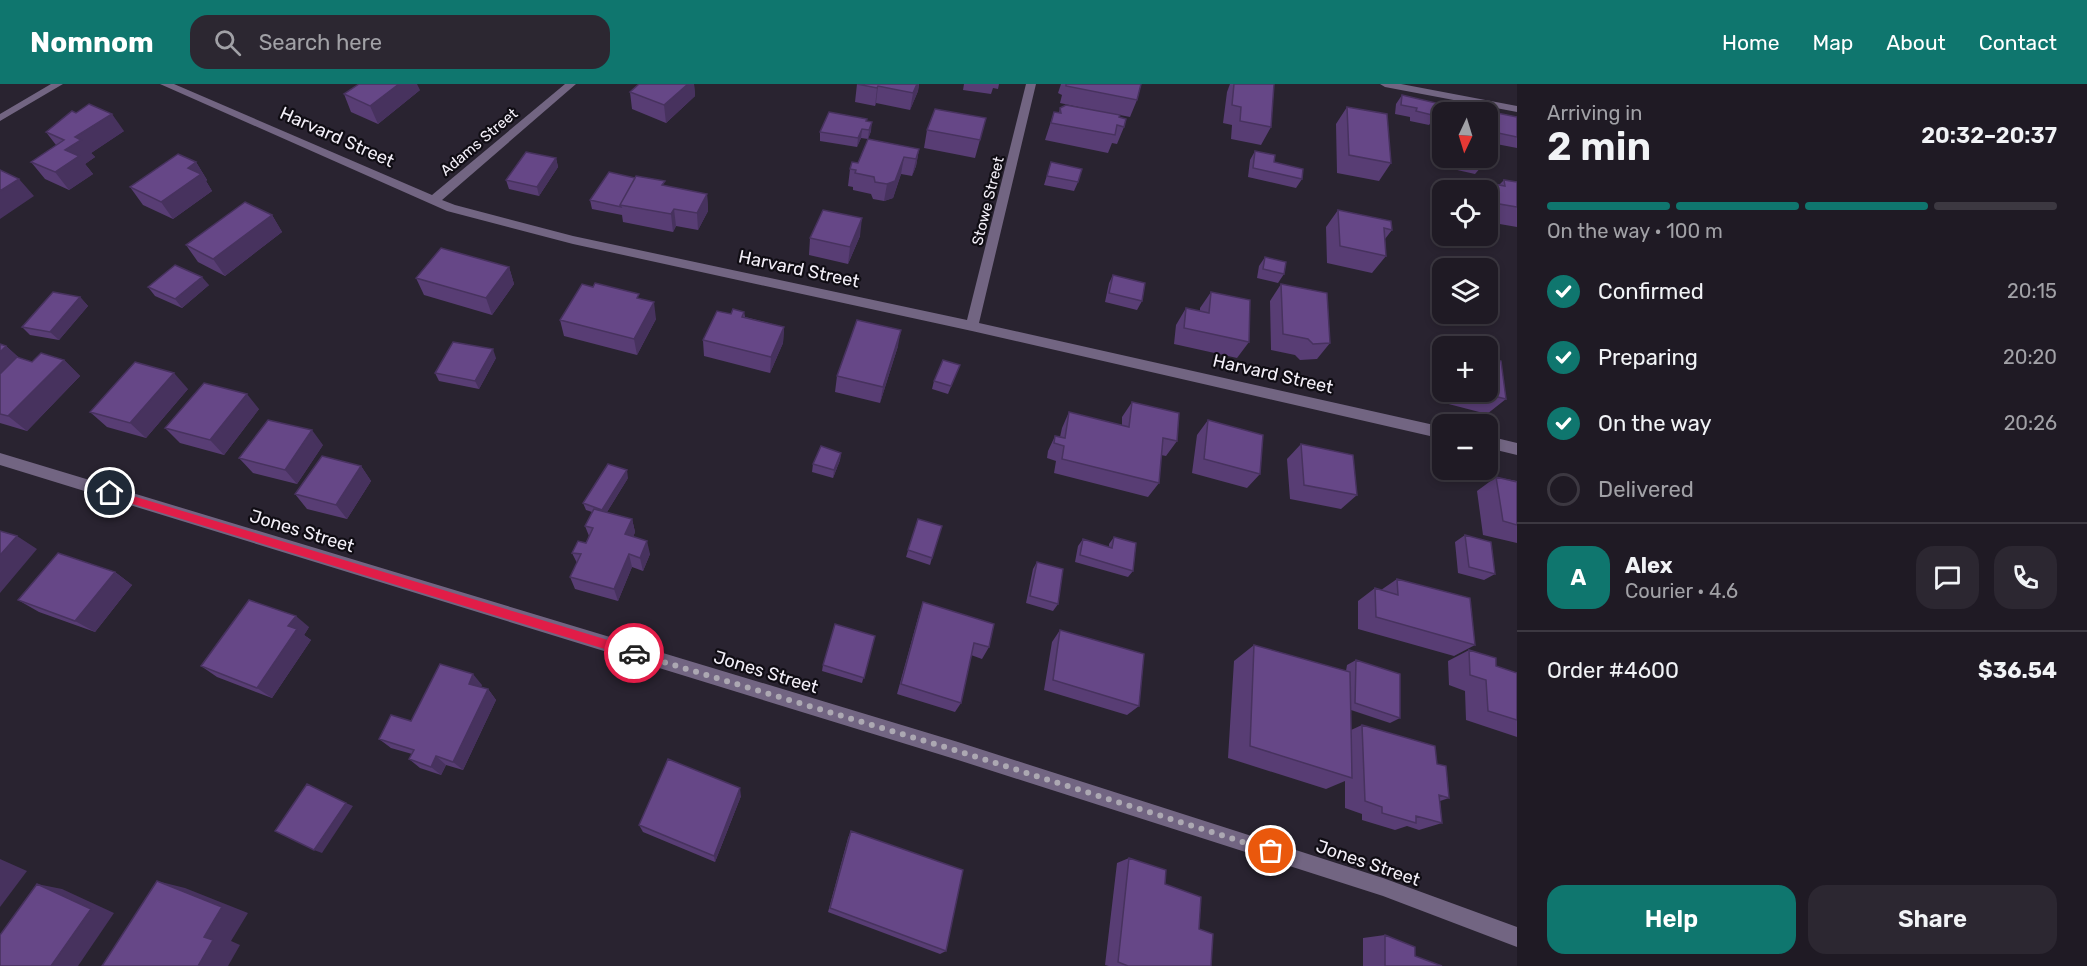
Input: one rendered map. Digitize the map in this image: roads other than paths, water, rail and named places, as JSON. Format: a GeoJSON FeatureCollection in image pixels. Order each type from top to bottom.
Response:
{"type":"FeatureCollection","features":[{"type":"Feature","properties":{"kind":"street"},"geometry":{"type":"LineString","coordinates":[[0,118],[58,84]]}},
{"type":"Feature","properties":{"kind":"street","name":"Harvard Street"},"geometry":{"type":"LineString","coordinates":[[165,84],[451,208],[573,240],[972,326],[1432,431]]}},
{"type":"Feature","properties":{"kind":"street","name":"Adams Street"},"geometry":{"type":"LineString","coordinates":[[434,200],[571,84]]}},
{"type":"Feature","properties":{"kind":"street","name":"Stowe Street"},"geometry":{"type":"LineString","coordinates":[[972,326],[1031,84]]}},
{"type":"Feature","properties":{"kind":"street"},"geometry":{"type":"LineString","coordinates":[[1385,84],[1517,109]]}},
{"type":"Feature","properties":{"kind":"street"},"geometry":{"type":"LineString","coordinates":[[1498,444],[1517,449]]}},
{"type":"Feature","properties":{"kind":"street","name":"Jones Street"},"geometry":{"type":"LineString","coordinates":[[0,459],[958,751],[1383,887],[1517,937]]}}]}
